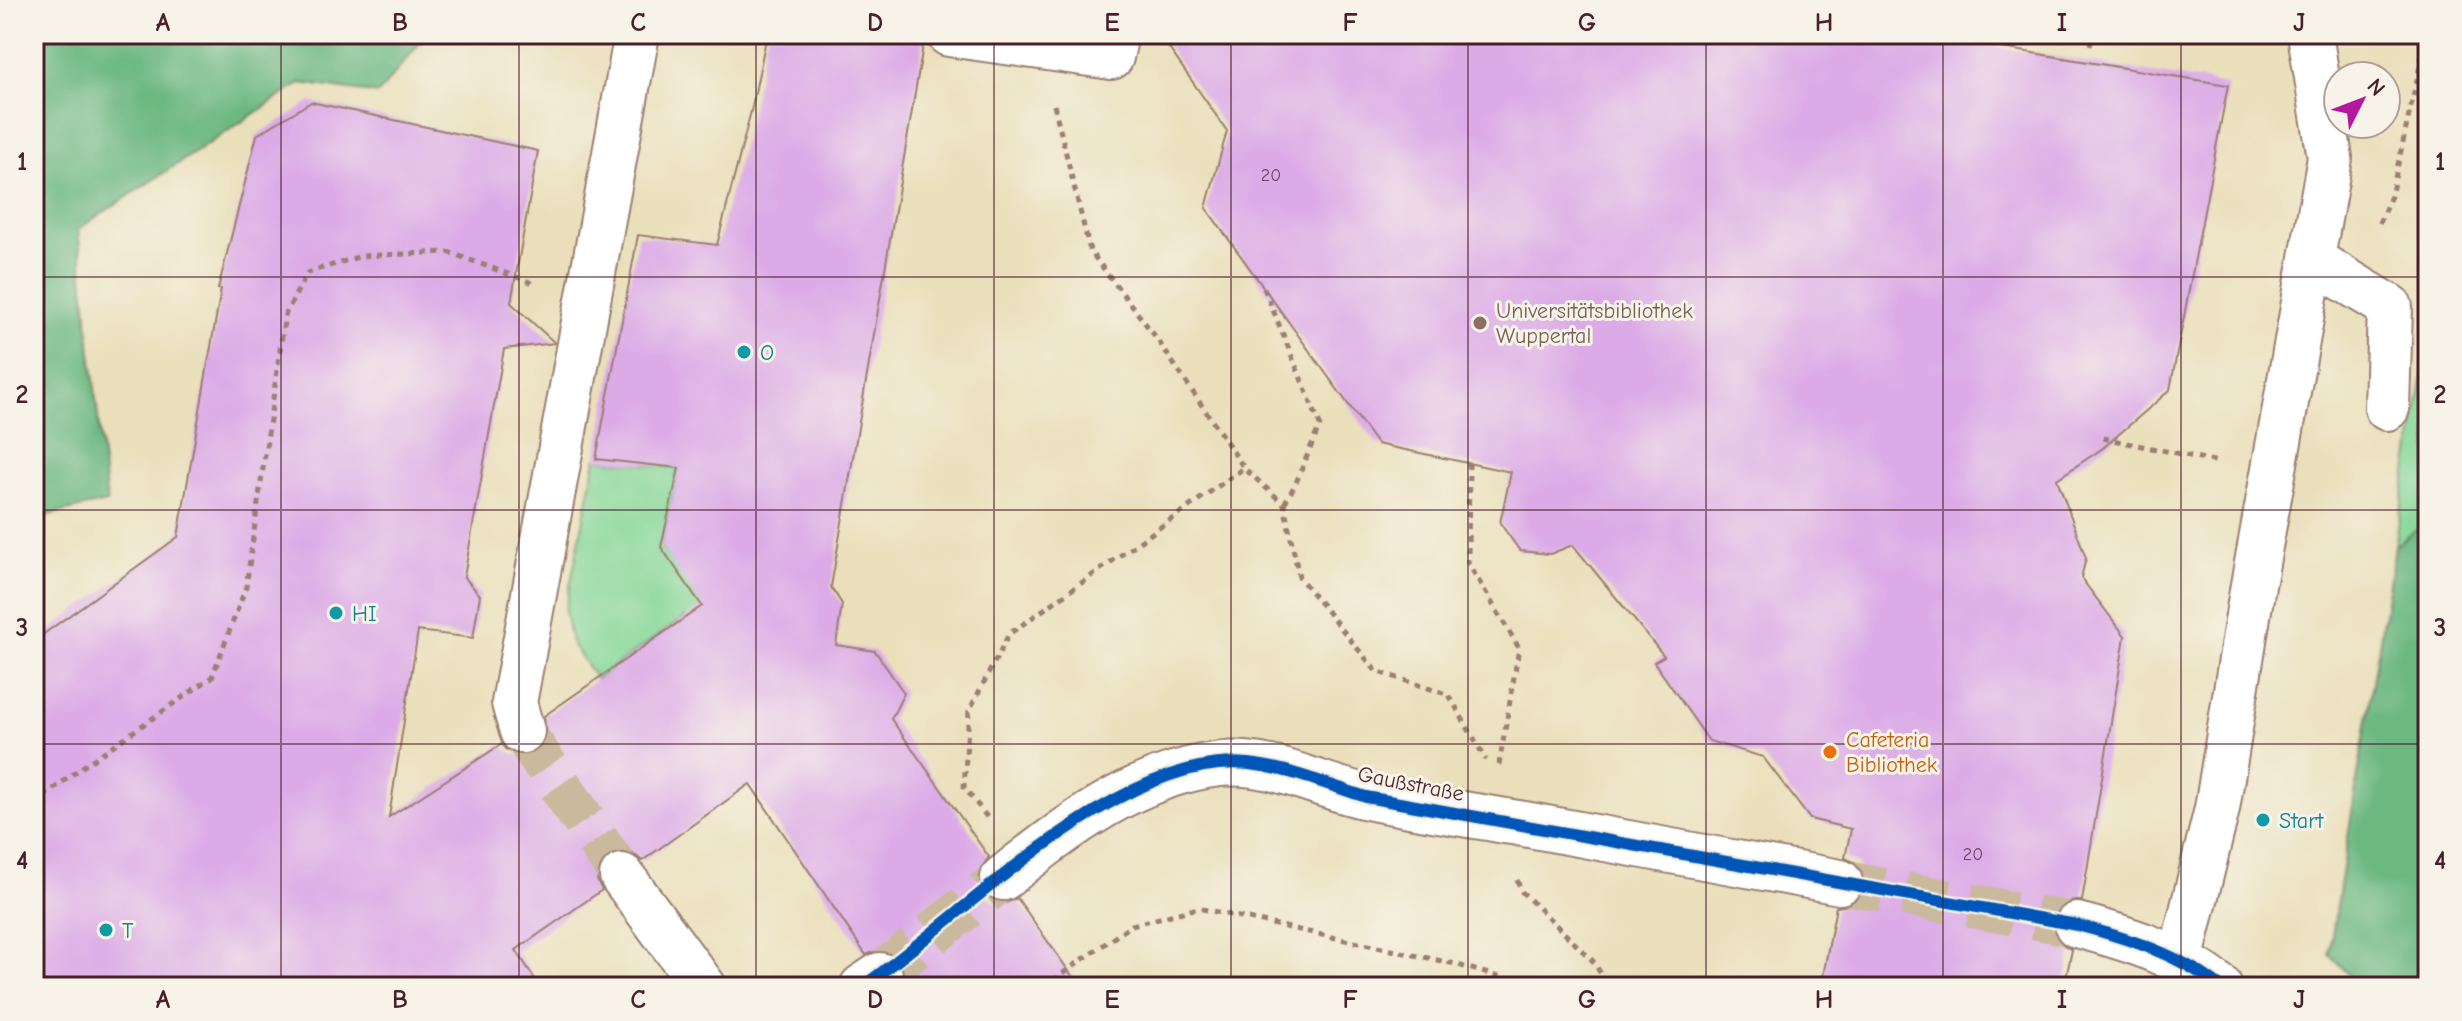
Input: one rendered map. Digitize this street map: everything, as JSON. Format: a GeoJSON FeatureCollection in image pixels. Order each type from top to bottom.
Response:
{"type":"FeatureCollection","features":[{"type":"Feature","properties":{"kind":"street"},"geometry":{"type":"LineString","coordinates":[[522,731],[514,703],[637,34]]}},
{"type":"Feature","properties":{"kind":"street"},"geometry":{"type":"LineString","coordinates":[[949,34],[1111,57],[1116,34]]}},
{"type":"Feature","properties":{"kind":"street"},"geometry":{"type":"LineString","coordinates":[[2180,961],[2217,809],[2252,591],[2314,261],[2330,158],[2310,34]]}},
{"type":"Feature","properties":{"kind":"street"},"geometry":{"type":"LineString","coordinates":[[2314,261],[2390,307],[2387,408]]}},
{"type":"Feature","properties":{"kind":"street","name":"Gaußstraße"},"geometry":{"type":"LineString","coordinates":[[1003,878],[1076,822],[1117,797],[1187,770],[1221,764],[1248,764],[1279,770],[1366,797],[1840,882]]}},
{"type":"Feature","properties":{"kind":"street"},"geometry":{"type":"LineString","coordinates":[[622,876],[704,987]]}},
{"type":"Feature","properties":{"kind":"street"},"geometry":{"type":"LineString","coordinates":[[2077,925],[2113,935],[2180,961],[2220,987]]}},
{"type":"Feature","properties":{"kind":"path"},"geometry":{"type":"LineString","coordinates":[[2090,45],[2093,34]]}},
{"type":"Feature","properties":{"kind":"path"},"geometry":{"type":"LineString","coordinates":[[2322,212],[2375,230],[2391,196],[2427,34]]}},
{"type":"Feature","properties":{"kind":"path"},"geometry":{"type":"LineString","coordinates":[[1039,46],[1090,251],[1155,336],[1244,468],[1284,504],[1299,577],[1376,671],[1449,695]]}},
{"type":"Feature","properties":{"kind":"path"},"geometry":{"type":"LineString","coordinates":[[34,804],[212,677],[246,587],[285,315],[307,273],[361,256],[448,252],[530,282],[534,271]]}},
{"type":"Feature","properties":{"kind":"path"},"geometry":{"type":"LineString","coordinates":[[1264,288],[1320,425],[1284,504]]}},
{"type":"Feature","properties":{"kind":"path"},"geometry":{"type":"LineString","coordinates":[[2103,438],[2275,474]]}},
{"type":"Feature","properties":{"kind":"path"},"geometry":{"type":"LineString","coordinates":[[1469,463],[1468,563],[1519,648],[1497,778]]}},
{"type":"Feature","properties":{"kind":"path"},"geometry":{"type":"LineString","coordinates":[[964,787],[969,711],[1009,634],[1244,468]]}},
{"type":"Feature","properties":{"kind":"path"},"geometry":{"type":"LineString","coordinates":[[1043,987],[1132,925],[1198,908],[1451,963],[1520,983],[1523,987]]}},
{"type":"Feature","properties":{"kind":"path"},"geometry":{"type":"LineString","coordinates":[[1593,961],[1609,987]]}},
{"type":"Feature","properties":{"kind":"green space"},"geometry":{"type":"Polygon","coordinates":[[[34,34],[427,34],[378,94],[301,83],[78,229],[107,502],[34,518],[34,34]]]}},
{"type":"Feature","properties":{"kind":"green space"},"geometry":{"type":"Polygon","coordinates":[[[2428,343],[2428,522],[2395,546],[2428,343]]]}},
{"type":"Feature","properties":{"kind":"green space"},"geometry":{"type":"Polygon","coordinates":[[[596,459],[679,468],[661,547],[723,625],[685,617],[596,679],[571,642],[565,611],[596,459]]]}},
{"type":"Feature","properties":{"kind":"green space"},"geometry":{"type":"Polygon","coordinates":[[[2428,522],[2428,987],[2361,987],[2329,954],[2395,546],[2428,522]]]}},
{"type":"Feature","properties":{"kind":"building"},"geometry":{"type":"Polygon","coordinates":[[[767,34],[925,34],[831,587],[842,604],[836,645],[875,651],[904,693],[891,719],[989,857],[980,870],[978,881],[983,893],[994,901],[1006,903],[1017,898],[1080,987],[902,987],[905,974],[900,961],[892,953],[879,950],[866,955],[750,784],[642,861],[633,853],[620,851],[607,856],[599,867],[597,880],[602,890],[516,950],[540,987],[34,987],[34,641],[178,537],[221,289],[218,289],[257,135],[311,102],[538,151],[511,303],[555,343],[504,349],[464,577],[480,595],[473,638],[418,631],[389,817],[502,744],[517,755],[528,755],[539,749],[546,736],[544,716],[702,606],[661,547],[679,468],[596,459],[638,235],[717,245],[767,34]]]}},
{"type":"Feature","properties":{"kind":"building"},"geometry":{"type":"Polygon","coordinates":[[[1159,34],[1980,34],[1978,44],[2228,85],[2170,390],[2103,448],[2057,479],[2086,558],[2081,578],[2125,636],[2082,901],[2071,901],[2060,907],[2053,919],[2053,931],[2059,942],[2072,950],[2064,987],[1821,987],[1836,907],[1849,905],[1858,899],[1864,887],[1863,873],[1856,863],[1845,858],[1851,829],[1810,819],[1763,757],[1709,741],[1654,662],[1664,656],[1573,545],[1550,554],[1520,551],[1500,523],[1511,472],[1377,444],[1206,208],[1227,131],[1159,34]]]}},
{"type":"Feature","properties":{"kind":"tunnel"},"geometry":{"type":"LineString","coordinates":[[522,731],[622,876]]}},
{"type":"Feature","properties":{"kind":"tunnel"},"geometry":{"type":"LineString","coordinates":[[880,975],[1003,878]]}},
{"type":"Feature","properties":{"kind":"tunnel"},"geometry":{"type":"LineString","coordinates":[[1840,882],[2077,925]]}},
{"type":"Feature","properties":{"kind":"cycle path"},"geometry":{"type":"LineString","coordinates":[[862,987],[1045,844],[1097,810],[1149,783],[1200,767],[1249,764],[1293,773],[1366,797],[2077,925],[2170,956],[2220,987]]}},
{"type":"Feature","properties":{"kind":"place","name":"Universitätsbibliothek Wuppertal"},"geometry":{"type":"Point","coordinates":[1480,323]}},
{"type":"Feature","properties":{"kind":"place","name":"O"},"geometry":{"type":"Point","coordinates":[744,352]}},
{"type":"Feature","properties":{"kind":"place","name":"HI"},"geometry":{"type":"Point","coordinates":[336,613]}},
{"type":"Feature","properties":{"kind":"place","name":"Cafeteria Bibliothek"},"geometry":{"type":"Point","coordinates":[1830,752]}},
{"type":"Feature","properties":{"kind":"place","name":"Start"},"geometry":{"type":"Point","coordinates":[2263,820]}},
{"type":"Feature","properties":{"kind":"place","name":"T"},"geometry":{"type":"Point","coordinates":[106,930]}}]}
